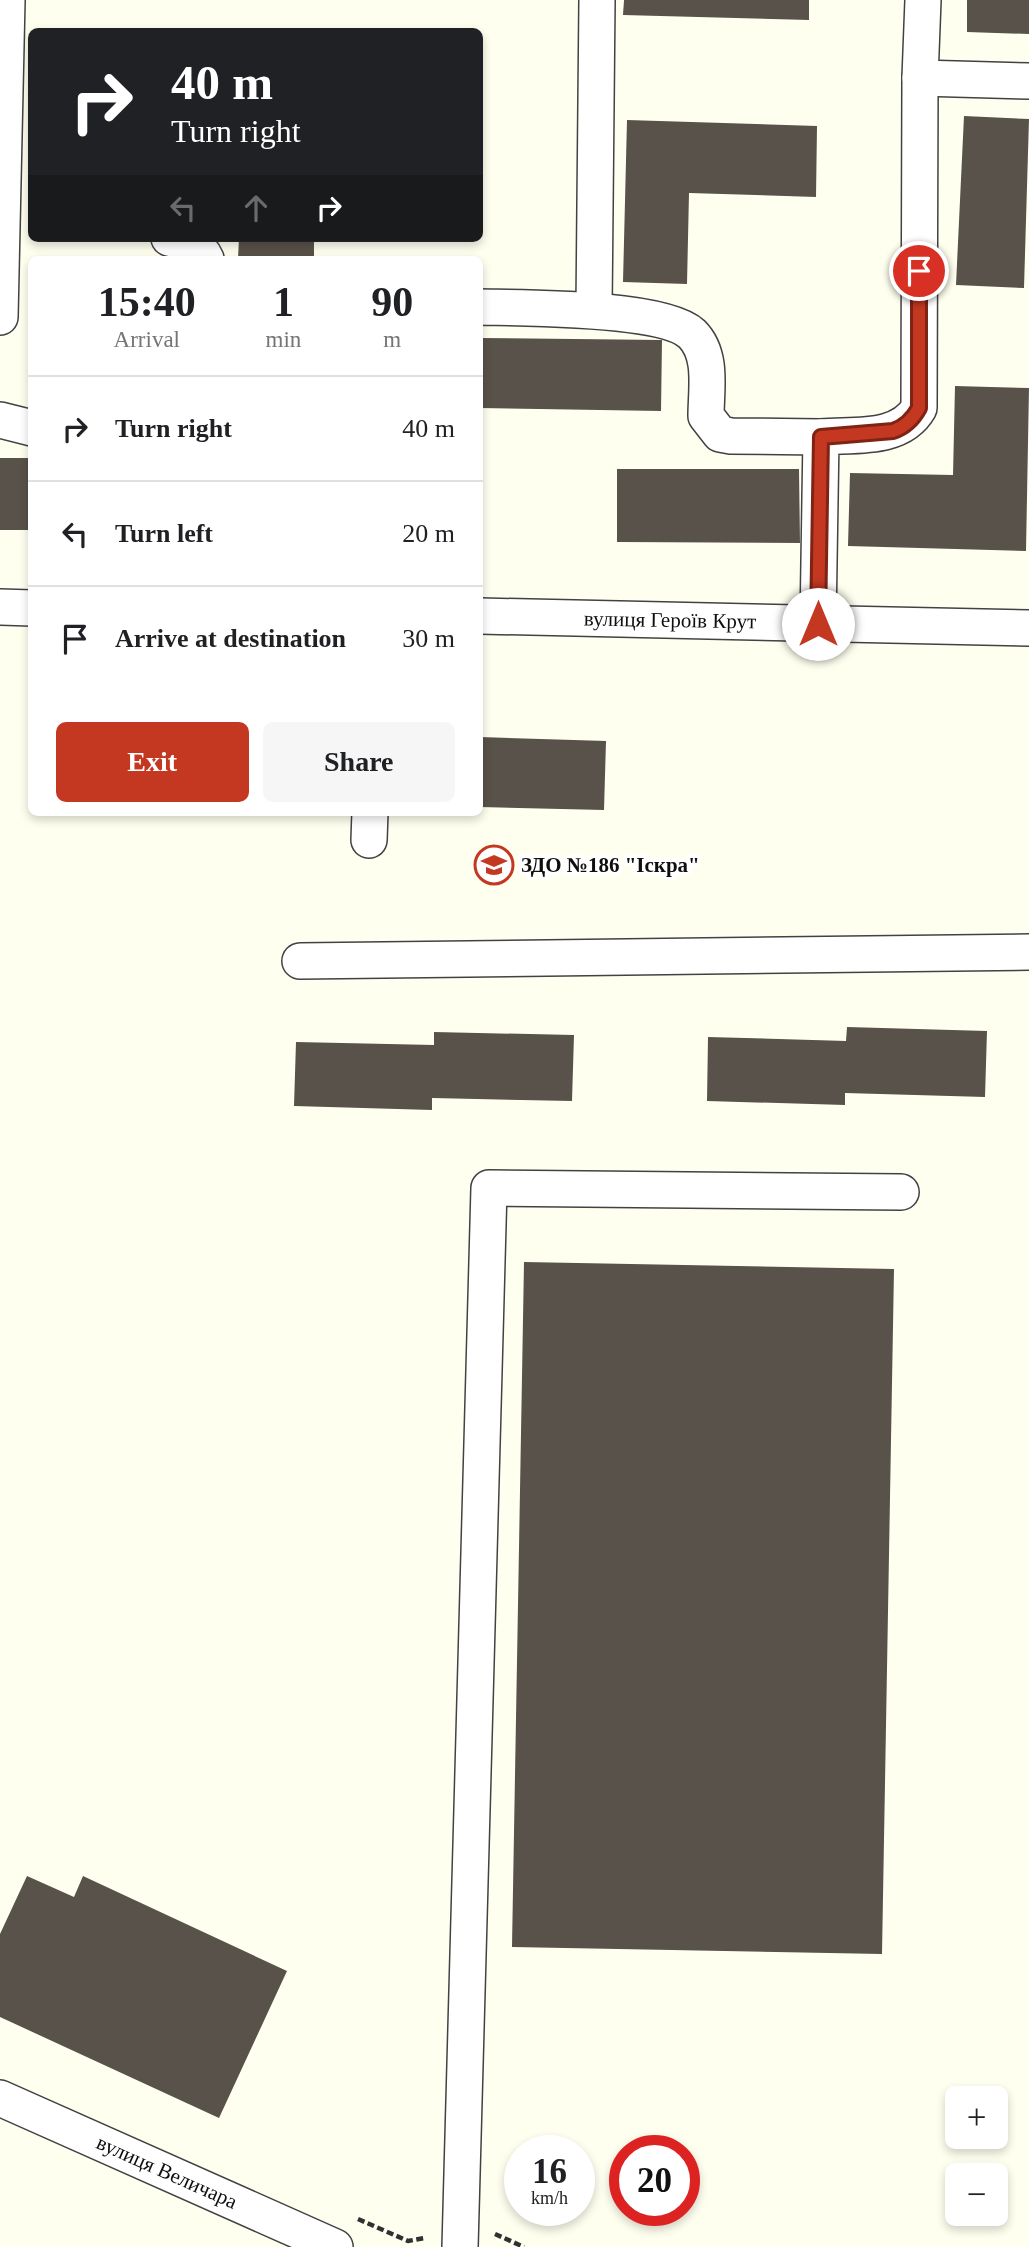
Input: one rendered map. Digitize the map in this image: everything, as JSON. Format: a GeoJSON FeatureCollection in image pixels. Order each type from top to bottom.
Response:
{"type":"FeatureCollection","features":[{"type":"Feature","properties":{"kind":"street"},"geometry":{"type":"LineString","coordinates":[[0,317],[2,73],[7,0]]}},
{"type":"Feature","properties":{"kind":"street"},"geometry":{"type":"LineString","coordinates":[[594,309],[597,0]]}},
{"type":"Feature","properties":{"kind":"street"},"geometry":{"type":"LineString","coordinates":[[483,307],[594,309],[681,326],[693,334],[702,349],[707,365],[706,416],[720,434],[821,437],[893,431],[908,423],[919,408],[920,78],[923,0]]}},
{"type":"Feature","properties":{"kind":"street"},"geometry":{"type":"LineString","coordinates":[[920,78],[1029,80]]}},
{"type":"Feature","properties":{"kind":"street"},"geometry":{"type":"LineString","coordinates":[[187,242],[205,256]]}},
{"type":"Feature","properties":{"kind":"street"},"geometry":{"type":"LineString","coordinates":[[0,420],[28,427]]}},
{"type":"Feature","properties":{"kind":"street"},"geometry":{"type":"LineString","coordinates":[[818,624],[821,437]]}},
{"type":"Feature","properties":{"kind":"street"},"geometry":{"type":"LineString","coordinates":[[0,607],[28,608]]}},
{"type":"Feature","properties":{"kind":"street","name":"вулиця Героїв Крут"},"geometry":{"type":"LineString","coordinates":[[483,616],[1029,628]]}},
{"type":"Feature","properties":{"kind":"street"},"geometry":{"type":"LineString","coordinates":[[300,961],[1029,952]]}},
{"type":"Feature","properties":{"kind":"street"},"geometry":{"type":"LineString","coordinates":[[460,2239],[489,1188],[901,1192]]}},
{"type":"Feature","properties":{"kind":"street","name":"вулиця Величара"},"geometry":{"type":"LineString","coordinates":[[0,2098],[335,2247]]}},
{"type":"Feature","properties":{"kind":"path"},"geometry":{"type":"LineString","coordinates":[[358,2218],[408,2241],[460,2239],[483,2229],[524,2247]]}},
{"type":"Feature","properties":{"kind":"building"},"geometry":{"type":"Polygon","coordinates":[[[624,0],[809,0],[809,20],[623,15],[624,0]]]}},
{"type":"Feature","properties":{"kind":"building"},"geometry":{"type":"Polygon","coordinates":[[[967,0],[1029,0],[1029,34],[967,32],[967,0]]]}},
{"type":"Feature","properties":{"kind":"building"},"geometry":{"type":"Polygon","coordinates":[[[964,116],[1029,119],[1024,288],[956,285],[964,116]]]}},
{"type":"Feature","properties":{"kind":"building"},"geometry":{"type":"Polygon","coordinates":[[[627,120],[817,126],[816,197],[689,193],[687,284],[623,282],[627,120]]]}},
{"type":"Feature","properties":{"kind":"building"},"geometry":{"type":"Polygon","coordinates":[[[239,242],[314,242],[314,256],[238,256],[239,242]]]}},
{"type":"Feature","properties":{"kind":"building"},"geometry":{"type":"Polygon","coordinates":[[[483,338],[662,340],[661,411],[483,408],[483,338]]]}},
{"type":"Feature","properties":{"kind":"building"},"geometry":{"type":"Polygon","coordinates":[[[955,386],[1029,388],[1026,551],[848,546],[850,473],[953,475],[955,386]]]}},
{"type":"Feature","properties":{"kind":"building"},"geometry":{"type":"Polygon","coordinates":[[[0,458],[28,458],[28,530],[0,530],[0,458]]]}},
{"type":"Feature","properties":{"kind":"building"},"geometry":{"type":"Polygon","coordinates":[[[617,469],[799,469],[800,543],[617,542],[617,469]]]}},
{"type":"Feature","properties":{"kind":"building"},"geometry":{"type":"Polygon","coordinates":[[[483,737],[606,741],[604,810],[483,807],[483,737]]]}},
{"type":"Feature","properties":{"kind":"building"},"geometry":{"type":"Polygon","coordinates":[[[847,1027],[987,1031],[985,1097],[845,1093],[845,1105],[707,1101],[708,1037],[846,1041],[847,1027]]]}},
{"type":"Feature","properties":{"kind":"building"},"geometry":{"type":"Polygon","coordinates":[[[434,1032],[574,1035],[572,1101],[432,1098],[432,1110],[294,1106],[296,1042],[434,1045],[434,1032]]]}},
{"type":"Feature","properties":{"kind":"building"},"geometry":{"type":"Polygon","coordinates":[[[524,1262],[894,1269],[882,1954],[512,1947],[524,1262]]]}},
{"type":"Feature","properties":{"kind":"building"},"geometry":{"type":"Polygon","coordinates":[[[27,1876],[74,1897],[83,1876],[287,1971],[219,2118],[0,2017],[0,1934],[27,1876]]]}},
{"type":"Feature","properties":{"kind":"place","name":"ЗДО №186 \"Іскра\""},"geometry":{"type":"Point","coordinates":[494,865]}},
{"type":"Feature","properties":{"kind":"route"},"geometry":{"type":"LineString","coordinates":[[818,624],[821,437],[893,431],[915,416],[919,408],[919,271]]}}]}
